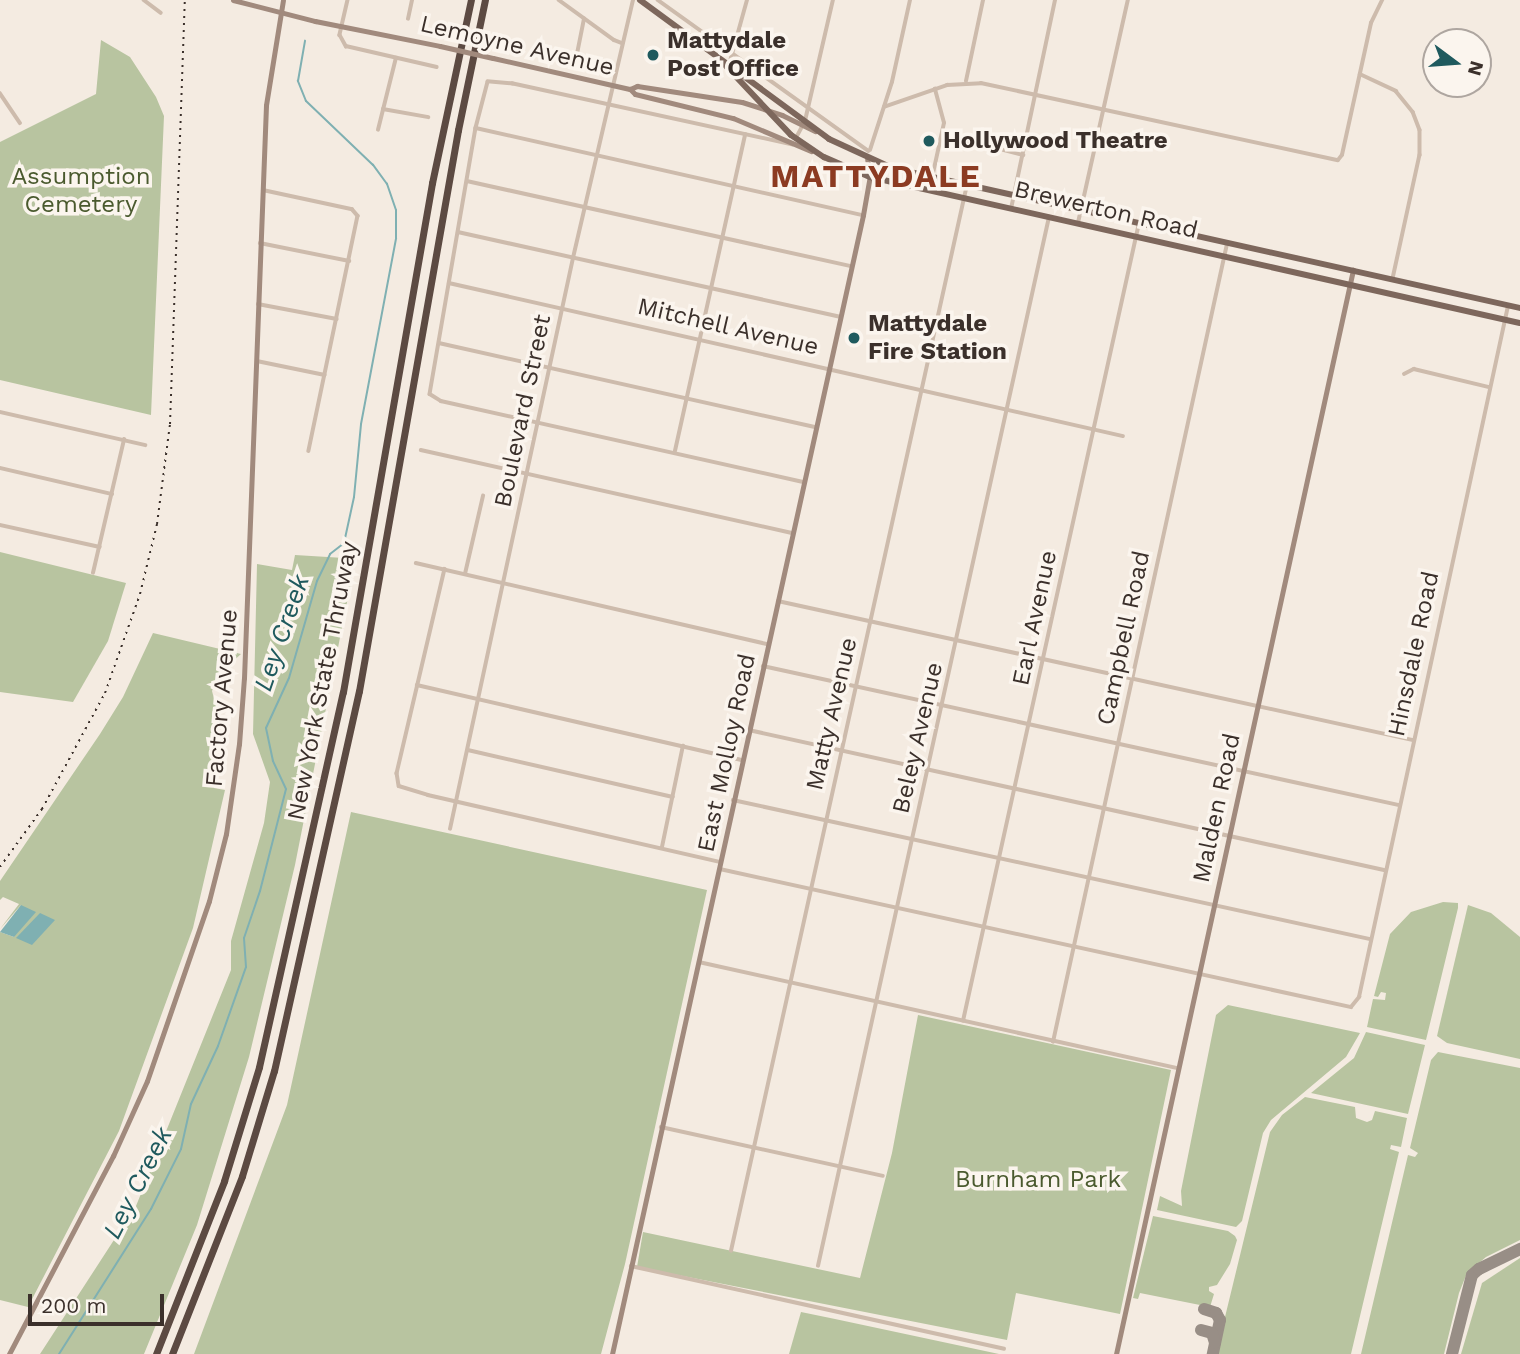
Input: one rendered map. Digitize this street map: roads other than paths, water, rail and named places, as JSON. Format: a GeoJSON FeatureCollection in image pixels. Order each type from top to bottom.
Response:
{"type":"FeatureCollection","features":[{"type":"Feature","properties":{"kind":"highway","name":"New York State Thruway"},"geometry":{"type":"LineString","coordinates":[[156,1354],[224,1181],[259,1067],[343,692],[432,183],[471,0]]}},
{"type":"Feature","properties":{"kind":"highway","name":"New York State Thruway"},"geometry":{"type":"LineString","coordinates":[[172,1354],[242,1176],[274,1071],[359,691],[456,143],[485,0]]}},
{"type":"Feature","properties":{"kind":"main road","name":"Brewerton Road"},"geometry":{"type":"LineString","coordinates":[[640,0],[829,139],[932,178],[1520,308]]}},
{"type":"Feature","properties":{"kind":"main road","name":"Brewerton Road"},"geometry":{"type":"LineString","coordinates":[[725,63],[795,141],[870,177],[1520,323]]}},
{"type":"Feature","properties":{"kind":"street"},"geometry":{"type":"LineString","coordinates":[[144,0],[161,13]]}},
{"type":"Feature","properties":{"kind":"street","name":"Lemoyne Avenue"},"geometry":{"type":"LineString","coordinates":[[233,0],[315,21],[630,89],[635,94],[733,118],[795,141]]}},
{"type":"Feature","properties":{"kind":"street","name":"Factory Avenue"},"geometry":{"type":"LineString","coordinates":[[9,1354],[113,1156],[147,1081],[209,901],[226,834],[239,744],[244,678],[266,105],[284,0]]}},
{"type":"Feature","properties":{"kind":"street"},"geometry":{"type":"LineString","coordinates":[[348,0],[340,38],[346,46],[437,67]]}},
{"type":"Feature","properties":{"kind":"street"},"geometry":{"type":"LineString","coordinates":[[408,19],[412,0]]}},
{"type":"Feature","properties":{"kind":"street"},"geometry":{"type":"LineString","coordinates":[[558,0],[622,43]]}},
{"type":"Feature","properties":{"kind":"street","name":"Boulevard Street"},"geometry":{"type":"LineString","coordinates":[[450,829],[506,583],[573,258],[633,0]]}},
{"type":"Feature","properties":{"kind":"street"},"geometry":{"type":"LineString","coordinates":[[725,63],[733,56],[747,0]]}},
{"type":"Feature","properties":{"kind":"street"},"geometry":{"type":"LineString","coordinates":[[804,482],[441,401],[430,394],[476,128],[486,85],[494,81],[787,145],[795,141],[804,123],[833,0]]}},
{"type":"Feature","properties":{"kind":"street"},"geometry":{"type":"LineString","coordinates":[[653,10],[660,1],[868,155],[884,107],[910,0]]}},
{"type":"Feature","properties":{"kind":"street"},"geometry":{"type":"LineString","coordinates":[[966,81],[983,0]]}},
{"type":"Feature","properties":{"kind":"street"},"geometry":{"type":"LineString","coordinates":[[1012,209],[1055,0]]}},
{"type":"Feature","properties":{"kind":"street"},"geometry":{"type":"LineString","coordinates":[[1077,223],[1128,0]]}},
{"type":"Feature","properties":{"kind":"street"},"geometry":{"type":"LineString","coordinates":[[884,107],[966,81],[1339,159],[1371,23],[1382,0]]}},
{"type":"Feature","properties":{"kind":"street"},"geometry":{"type":"LineString","coordinates":[[575,64],[584,19]]}},
{"type":"Feature","properties":{"kind":"street"},"geometry":{"type":"LineString","coordinates":[[378,130],[396,58]]}},
{"type":"Feature","properties":{"kind":"street"},"geometry":{"type":"LineString","coordinates":[[1360,75],[1396,91],[1413,112],[1420,130],[1420,155],[1393,279]]}},
{"type":"Feature","properties":{"kind":"street","name":"Lemoyne Avenue"},"geometry":{"type":"LineString","coordinates":[[630,89],[637,86],[701,94],[764,109],[804,123]]}},
{"type":"Feature","properties":{"kind":"street"},"geometry":{"type":"LineString","coordinates":[[932,178],[942,134],[943,116],[935,89]]}},
{"type":"Feature","properties":{"kind":"street"},"geometry":{"type":"LineString","coordinates":[[0,93],[20,123]]}},
{"type":"Feature","properties":{"kind":"street"},"geometry":{"type":"LineString","coordinates":[[383,108],[428,117]]}},
{"type":"Feature","properties":{"kind":"street"},"geometry":{"type":"LineString","coordinates":[[476,128],[863,215]]}},
{"type":"Feature","properties":{"kind":"street"},"geometry":{"type":"LineString","coordinates":[[942,134],[1023,155]]}},
{"type":"Feature","properties":{"kind":"street"},"geometry":{"type":"LineString","coordinates":[[675,452],[745,135]]}},
{"type":"Feature","properties":{"kind":"street","name":"East Molloy Road"},"geometry":{"type":"LineString","coordinates":[[611,1354],[863,215],[870,177],[868,155]]}},
{"type":"Feature","properties":{"kind":"street"},"geometry":{"type":"LineString","coordinates":[[467,181],[851,266]]}},
{"type":"Feature","properties":{"kind":"street","name":"Matty Avenue"},"geometry":{"type":"LineString","coordinates":[[731,1251],[967,185]]}},
{"type":"Feature","properties":{"kind":"street"},"geometry":{"type":"LineString","coordinates":[[262,190],[356,212],[358,220],[309,450]]}},
{"type":"Feature","properties":{"kind":"street","name":"Beley Avenue"},"geometry":{"type":"LineString","coordinates":[[818,1266],[1048,217]]}},
{"type":"Feature","properties":{"kind":"street","name":"Earl Avenue"},"geometry":{"type":"LineString","coordinates":[[962,1021],[1139,223]]}},
{"type":"Feature","properties":{"kind":"street"},"geometry":{"type":"LineString","coordinates":[[458,232],[840,317]]}},
{"type":"Feature","properties":{"kind":"street","name":"Campbell Road"},"geometry":{"type":"LineString","coordinates":[[1053,1041],[1228,242]]}},
{"type":"Feature","properties":{"kind":"street"},"geometry":{"type":"LineString","coordinates":[[260,243],[349,261]]}},
{"type":"Feature","properties":{"kind":"street","name":"Malden Road"},"geometry":{"type":"LineString","coordinates":[[1116,1354],[1353,270]]}},
{"type":"Feature","properties":{"kind":"street","name":"Mitchell Avenue"},"geometry":{"type":"LineString","coordinates":[[449,282],[1123,436]]}},
{"type":"Feature","properties":{"kind":"street"},"geometry":{"type":"LineString","coordinates":[[258,304],[337,319]]}},
{"type":"Feature","properties":{"kind":"street","name":"Hinsdale Road"},"geometry":{"type":"LineString","coordinates":[[1198,974],[1351,1007],[1359,997],[1384,870],[1508,305]]}},
{"type":"Feature","properties":{"kind":"street"},"geometry":{"type":"LineString","coordinates":[[439,343],[816,427]]}},
{"type":"Feature","properties":{"kind":"street"},"geometry":{"type":"LineString","coordinates":[[257,361],[325,375]]}},
{"type":"Feature","properties":{"kind":"street"},"geometry":{"type":"LineString","coordinates":[[1404,374],[1414,369],[1489,387]]}},
{"type":"Feature","properties":{"kind":"street"},"geometry":{"type":"LineString","coordinates":[[0,412],[145,445]]}},
{"type":"Feature","properties":{"kind":"street"},"geometry":{"type":"LineString","coordinates":[[93,573],[124,440]]}},
{"type":"Feature","properties":{"kind":"street"},"geometry":{"type":"LineString","coordinates":[[421,450],[793,533]]}},
{"type":"Feature","properties":{"kind":"street"},"geometry":{"type":"LineString","coordinates":[[0,468],[112,494]]}},
{"type":"Feature","properties":{"kind":"street"},"geometry":{"type":"LineString","coordinates":[[465,574],[483,496]]}},
{"type":"Feature","properties":{"kind":"street"},"geometry":{"type":"LineString","coordinates":[[0,525],[100,547]]}},
{"type":"Feature","properties":{"kind":"street"},"geometry":{"type":"LineString","coordinates":[[416,562],[768,644]]}},
{"type":"Feature","properties":{"kind":"street"},"geometry":{"type":"LineString","coordinates":[[444,569],[397,773],[396,781],[407,789],[662,848],[811,890],[1198,974]]}},
{"type":"Feature","properties":{"kind":"street"},"geometry":{"type":"LineString","coordinates":[[778,601],[1413,740]]}},
{"type":"Feature","properties":{"kind":"street"},"geometry":{"type":"LineString","coordinates":[[763,666],[1399,805]]}},
{"type":"Feature","properties":{"kind":"street"},"geometry":{"type":"LineString","coordinates":[[417,685],[742,760]]}},
{"type":"Feature","properties":{"kind":"street"},"geometry":{"type":"LineString","coordinates":[[749,730],[1384,870]]}},
{"type":"Feature","properties":{"kind":"street"},"geometry":{"type":"LineString","coordinates":[[662,848],[683,746]]}},
{"type":"Feature","properties":{"kind":"street"},"geometry":{"type":"LineString","coordinates":[[468,750],[673,797]]}},
{"type":"Feature","properties":{"kind":"street"},"geometry":{"type":"LineString","coordinates":[[733,800],[1370,939]]}},
{"type":"Feature","properties":{"kind":"street"},"geometry":{"type":"LineString","coordinates":[[697,961],[1178,1069]]}},
{"type":"Feature","properties":{"kind":"street"},"geometry":{"type":"LineString","coordinates":[[662,1127],[883,1176]]}},
{"type":"Feature","properties":{"kind":"street"},"geometry":{"type":"LineString","coordinates":[[631,1266],[1004,1349]]}},
{"type":"Feature","properties":{"kind":"water"},"geometry":{"type":"Polygon","coordinates":[[[21,905],[36,912],[14,937],[0,932],[21,905]]]}},
{"type":"Feature","properties":{"kind":"water"},"geometry":{"type":"Polygon","coordinates":[[[40,913],[55,920],[32,945],[16,938],[40,913]]]}},
{"type":"Feature","properties":{"kind":"waterway","name":"Ley Creek"},"geometry":{"type":"LineString","coordinates":[[59,1354],[151,1209],[181,1149],[191,1104],[218,1046],[246,967],[244,938],[260,891],[286,789],[273,761],[266,728],[289,678],[317,581],[330,554],[344,543],[354,497],[361,424],[396,238],[396,210],[387,184],[373,165],[306,101],[298,81],[305,41]]}},
{"type":"Feature","properties":{"kind":"railway"},"geometry":{"type":"LineString","coordinates":[[0,867],[42,809],[105,693],[140,594],[157,524],[170,424],[185,0]]}},
{"type":"Feature","properties":{"kind":"place","name":"Mattydale Post Office"},"geometry":{"type":"Point","coordinates":[653,55]}},
{"type":"Feature","properties":{"kind":"place","name":"Hollywood Theatre"},"geometry":{"type":"Point","coordinates":[929,141]}},
{"type":"Feature","properties":{"kind":"place","name":"Mattydale Fire Station"},"geometry":{"type":"Point","coordinates":[854,338]}},
{"type":"Feature","properties":{"kind":"district","name":"MATTYDALE"},"geometry":{"type":"Point","coordinates":[876,176]}},
{"type":"Feature","properties":{"kind":"park label","name":"Assumption Cemetery"},"geometry":{"type":"Point","coordinates":[81,191]}},
{"type":"Feature","properties":{"kind":"park label","name":"Burnham Park"},"geometry":{"type":"Point","coordinates":[1038,1180]}}]}
